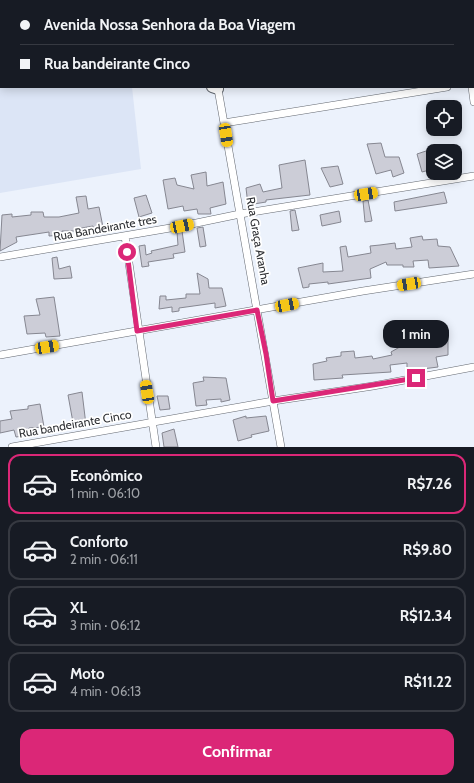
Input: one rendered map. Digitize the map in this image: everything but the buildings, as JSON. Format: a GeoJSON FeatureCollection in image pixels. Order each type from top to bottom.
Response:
{"type":"FeatureCollection","features":[{"type":"Feature","properties":{"kind":"street","name":"Rua Graça Aranha"},"geometry":{"type":"LineString","coordinates":[[216,88],[224,123],[282,447]]}},
{"type":"Feature","properties":{"kind":"street"},"geometry":{"type":"LineString","coordinates":[[224,123],[440,88]]}},
{"type":"Feature","properties":{"kind":"street"},"geometry":{"type":"LineString","coordinates":[[472,88],[474,102]]}},
{"type":"Feature","properties":{"kind":"street","name":"Rua Bandeirante tres"},"geometry":{"type":"LineString","coordinates":[[0,257],[240,214],[474,176]]}},
{"type":"Feature","properties":{"kind":"street"},"geometry":{"type":"LineString","coordinates":[[124,236],[137,331],[156,447]]}},
{"type":"Feature","properties":{"kind":"street"},"geometry":{"type":"LineString","coordinates":[[0,355],[474,274]]}},
{"type":"Feature","properties":{"kind":"street","name":"Rua bandeirante Cinco"},"geometry":{"type":"LineString","coordinates":[[12,447],[273,401],[373,386],[474,367]]}},
{"type":"Feature","properties":{"kind":"shaded area"},"geometry":{"type":"Polygon","coordinates":[[[0,88],[132,88],[141,169],[0,193],[0,88]]]}},
{"type":"Feature","properties":{"kind":"route"},"geometry":{"type":"LineString","coordinates":[[127,252],[137,331],[257,310],[266,354],[273,401],[416,378]]}}]}
